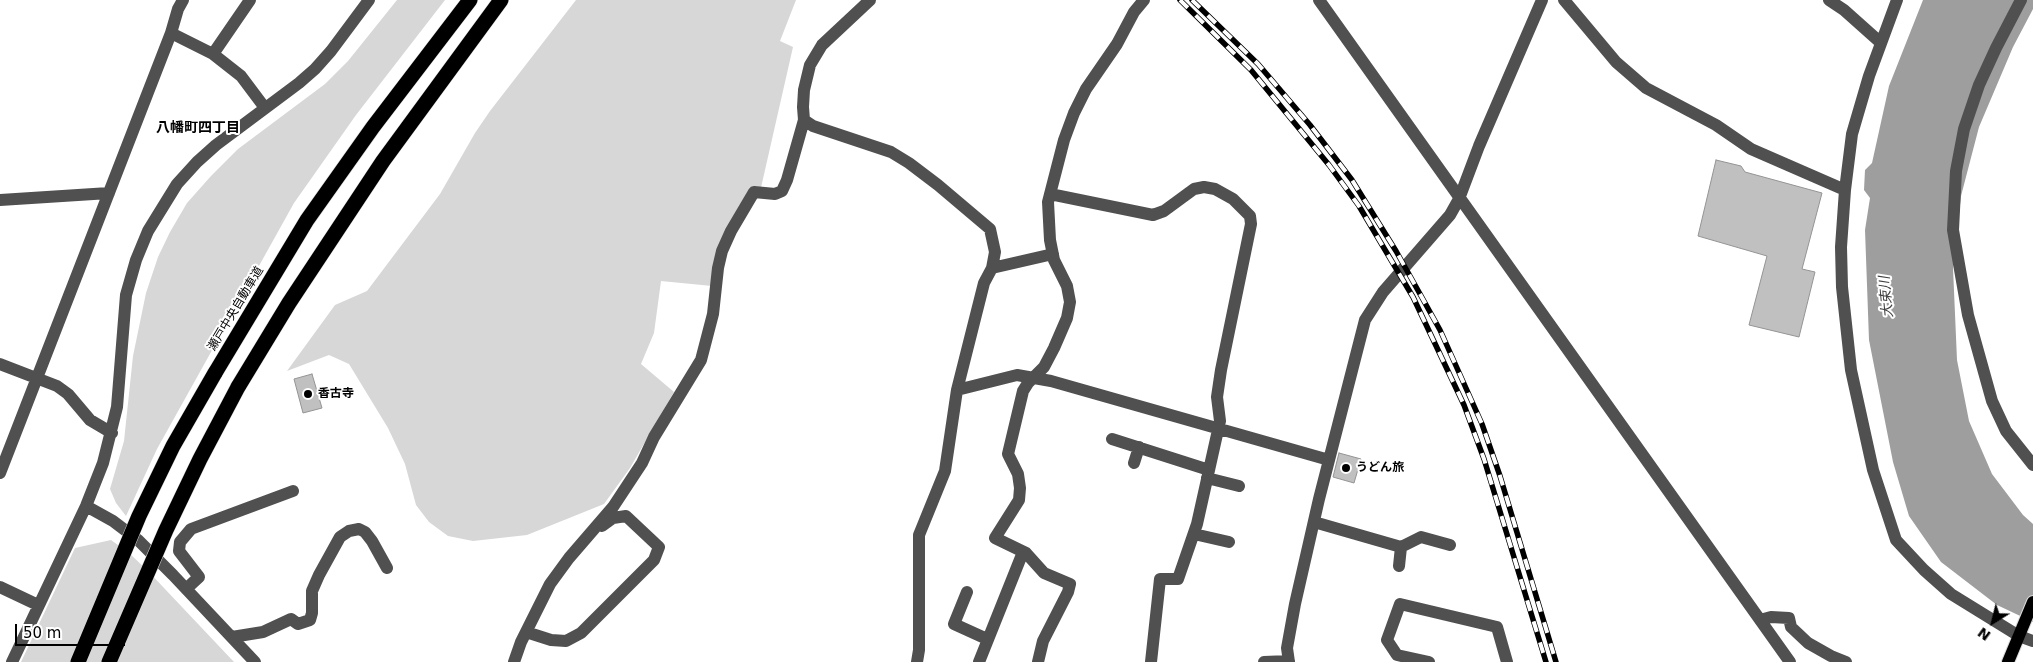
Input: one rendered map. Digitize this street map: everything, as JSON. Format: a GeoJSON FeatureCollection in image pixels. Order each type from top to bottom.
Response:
{"type":"FeatureCollection","features":[{"type":"Feature","properties":{"kind":"highway","name":"瀬戸中央自動車道"},"geometry":{"type":"LineString","coordinates":[[78,662],[139,516],[174,446],[214,373],[307,220],[373,127],[470,0]]}},
{"type":"Feature","properties":{"kind":"highway"},"geometry":{"type":"LineString","coordinates":[[109,662],[166,530],[238,386],[289,303],[382,161],[502,0]]}},
{"type":"Feature","properties":{"kind":"main road"},"geometry":{"type":"LineString","coordinates":[[2008,662],[2033,602]]}},
{"type":"Feature","properties":{"kind":"street"},"geometry":{"type":"LineString","coordinates":[[0,473],[172,33],[178,9],[183,0]]}},
{"type":"Feature","properties":{"kind":"street"},"geometry":{"type":"LineString","coordinates":[[213,54],[250,0]]}},
{"type":"Feature","properties":{"kind":"street"},"geometry":{"type":"LineString","coordinates":[[12,662],[86,506],[112,433],[117,407],[126,295],[136,260],[148,230],[177,184],[196,162],[231,132],[315,69],[331,51],[369,0]]}},
{"type":"Feature","properties":{"kind":"street"},"geometry":{"type":"LineString","coordinates":[[514,662],[526,632],[550,584],[613,507],[642,464],[654,437],[701,360],[713,314],[718,268],[722,251],[731,231],[754,192],[775,194],[782,191],[787,180],[804,120],[804,90],[810,64],[822,45],[870,0]]}},
{"type":"Feature","properties":{"kind":"street"},"geometry":{"type":"LineString","coordinates":[[1038,662],[1043,641],[1068,592],[1070,584],[1044,573],[1023,552],[995,538],[1019,500],[1018,474],[1008,454],[1024,391],[1044,367],[1054,348],[1067,318],[1070,302],[1067,286],[1053,254],[1048,220],[1050,194],[1064,140],[1074,113],[1086,89],[1117,44],[1134,12],[1144,0]]}},
{"type":"Feature","properties":{"kind":"street"},"geometry":{"type":"LineString","coordinates":[[1319,0],[1790,662]]}},
{"type":"Feature","properties":{"kind":"street"},"geometry":{"type":"LineString","coordinates":[[1264,662],[1289,661],[1287,648],[1295,604],[1365,320],[1383,292],[1450,215],[1459,199],[1483,137],[1542,0]]}},
{"type":"Feature","properties":{"kind":"street"},"geometry":{"type":"LineString","coordinates":[[1564,0],[1616,62],[1646,88],[1716,125],[1751,149],[1845,190]]}},
{"type":"Feature","properties":{"kind":"street"},"geometry":{"type":"LineString","coordinates":[[1829,0],[1844,10],[1881,43]]}},
{"type":"Feature","properties":{"kind":"street"},"geometry":{"type":"LineString","coordinates":[[1897,0],[1852,134],[1845,190],[1841,247],[1851,370],[1873,470],[1896,540],[1924,570],[1951,594],[2021,631],[2033,641]]}},
{"type":"Feature","properties":{"kind":"street"},"geometry":{"type":"LineString","coordinates":[[2021,0],[1979,85],[1964,129],[1956,171],[1954,230],[1968,315],[1992,401],[2006,431],[2033,465]]}},
{"type":"Feature","properties":{"kind":"street"},"geometry":{"type":"LineString","coordinates":[[172,33],[213,54],[241,76],[265,108]]}},
{"type":"Feature","properties":{"kind":"street"},"geometry":{"type":"LineString","coordinates":[[804,120],[813,126],[891,152],[938,185],[990,229],[995,252],[992,268],[984,282],[957,390],[945,471],[919,535],[919,650],[917,662]]}},
{"type":"Feature","properties":{"kind":"street"},"geometry":{"type":"LineString","coordinates":[[1050,194],[1153,215],[1164,211],[1194,189],[1210,188],[1225,193],[1244,208],[1250,216],[1251,224],[1217,397],[1220,421],[1194,534],[1178,578],[1160,579],[1151,662]]}},
{"type":"Feature","properties":{"kind":"street"},"geometry":{"type":"LineString","coordinates":[[0,200],[109,193]]}},
{"type":"Feature","properties":{"kind":"street"},"geometry":{"type":"LineString","coordinates":[[992,268],[1053,254]]}},
{"type":"Feature","properties":{"kind":"street"},"geometry":{"type":"LineString","coordinates":[[0,364],[38,377],[57,386],[68,394],[90,420],[112,433]]}},
{"type":"Feature","properties":{"kind":"street"},"geometry":{"type":"LineString","coordinates":[[957,390],[1017,375],[1033,378],[1329,460]]}},
{"type":"Feature","properties":{"kind":"street"},"geometry":{"type":"LineString","coordinates":[[1112,439],[1239,486]]}},
{"type":"Feature","properties":{"kind":"street"},"geometry":{"type":"LineString","coordinates":[[1134,463],[1139,448]]}},
{"type":"Feature","properties":{"kind":"street"},"geometry":{"type":"LineString","coordinates":[[186,589],[198,577],[179,552],[180,542],[191,529],[293,491]]}},
{"type":"Feature","properties":{"kind":"street"},"geometry":{"type":"LineString","coordinates":[[86,506],[113,521],[138,540],[232,637],[251,660]]}},
{"type":"Feature","properties":{"kind":"street"},"geometry":{"type":"LineString","coordinates":[[526,632],[551,640],[566,641],[581,633],[654,560],[660,547],[626,516],[613,518],[588,536]]}},
{"type":"Feature","properties":{"kind":"street"},"geometry":{"type":"LineString","coordinates":[[1314,522],[1401,547],[1421,537],[1450,545]]}},
{"type":"Feature","properties":{"kind":"street"},"geometry":{"type":"LineString","coordinates":[[232,637],[263,632],[292,619],[298,624],[310,620],[312,613],[312,591],[319,575],[340,537],[349,531],[359,529],[365,532],[372,541],[386,568]]}},
{"type":"Feature","properties":{"kind":"street"},"geometry":{"type":"LineString","coordinates":[[1194,534],[1229,542]]}},
{"type":"Feature","properties":{"kind":"street"},"geometry":{"type":"LineString","coordinates":[[1399,566],[1401,547]]}},
{"type":"Feature","properties":{"kind":"street"},"geometry":{"type":"LineString","coordinates":[[978,662],[1023,552]]}},
{"type":"Feature","properties":{"kind":"street"},"geometry":{"type":"LineString","coordinates":[[0,587],[38,605]]}},
{"type":"Feature","properties":{"kind":"street"},"geometry":{"type":"LineString","coordinates":[[968,592],[954,624],[987,640]]}},
{"type":"Feature","properties":{"kind":"street"},"geometry":{"type":"LineString","coordinates":[[1429,662],[1396,655],[1387,640],[1400,604],[1497,627],[1507,662]]}},
{"type":"Feature","properties":{"kind":"street"},"geometry":{"type":"LineString","coordinates":[[1760,620],[1771,617],[1789,618],[1790,627],[1808,643],[1846,662]]}},
{"type":"Feature","properties":{"kind":"shaded area"},"geometry":{"type":"Polygon","coordinates":[[[397,0],[445,0],[356,115],[294,203],[157,449],[126,516],[116,503],[110,489],[124,441],[133,356],[146,293],[158,257],[170,232],[187,203],[211,176],[238,149],[325,84],[348,61],[397,0]]]}},
{"type":"Feature","properties":{"kind":"shaded area"},"geometry":{"type":"Polygon","coordinates":[[[576,0],[796,0],[780,41],[793,47],[760,192],[750,200],[712,286],[661,281],[654,333],[641,364],[674,392],[630,468],[604,504],[527,535],[473,541],[448,536],[429,522],[416,505],[405,464],[388,428],[349,364],[329,355],[287,371],[335,305],[367,291],[440,194],[490,111],[576,0]]]}},
{"type":"Feature","properties":{"kind":"shaded area"},"geometry":{"type":"Polygon","coordinates":[[[111,540],[129,553],[147,570],[234,662],[21,662],[75,548],[111,540]]]}},
{"type":"Feature","properties":{"kind":"water","name":"大束川"},"geometry":{"type":"Polygon","coordinates":[[[1923,0],[2033,0],[2033,9],[2013,47],[1979,127],[1961,196],[1953,268],[1957,360],[1969,421],[1992,474],[2023,515],[2033,524],[2033,622],[1997,605],[1941,562],[1909,516],[1893,462],[1869,340],[1865,230],[1870,198],[1864,190],[1865,170],[1872,163],[1889,86],[1923,0]]]}},
{"type":"Feature","properties":{"kind":"building"},"geometry":{"type":"Polygon","coordinates":[[[1716,160],[1741,166],[1745,172],[1822,193],[1802,269],[1815,272],[1799,337],[1749,325],[1767,256],[1698,236],[1716,160]]]}},
{"type":"Feature","properties":{"kind":"building","name":"香古寺"},"geometry":{"type":"Polygon","coordinates":[[[312,374],[322,408],[303,413],[294,379],[312,374]]]}},
{"type":"Feature","properties":{"kind":"building","name":"うどん旅"},"geometry":{"type":"Polygon","coordinates":[[[1339,453],[1361,459],[1354,483],[1333,477],[1339,453]]]}},
{"type":"Feature","properties":{"kind":"railway"},"geometry":{"type":"LineString","coordinates":[[1180,0],[1251,70],[1329,165],[1359,206],[1413,297],[1464,405],[1484,459],[1546,662]]}},
{"type":"Feature","properties":{"kind":"railway"},"geometry":{"type":"LineString","coordinates":[[1192,0],[1258,64],[1310,125],[1352,180],[1396,251],[1440,330],[1482,424],[1500,476],[1556,662]]}},
{"type":"Feature","properties":{"kind":"place","name":"香古寺"},"geometry":{"type":"Point","coordinates":[308,394]}},
{"type":"Feature","properties":{"kind":"place","name":"うどん旅"},"geometry":{"type":"Point","coordinates":[1346,468]}},
{"type":"Feature","properties":{"kind":"district","name":"八幡町四丁目"},"geometry":{"type":"Point","coordinates":[198,128]}}]}
